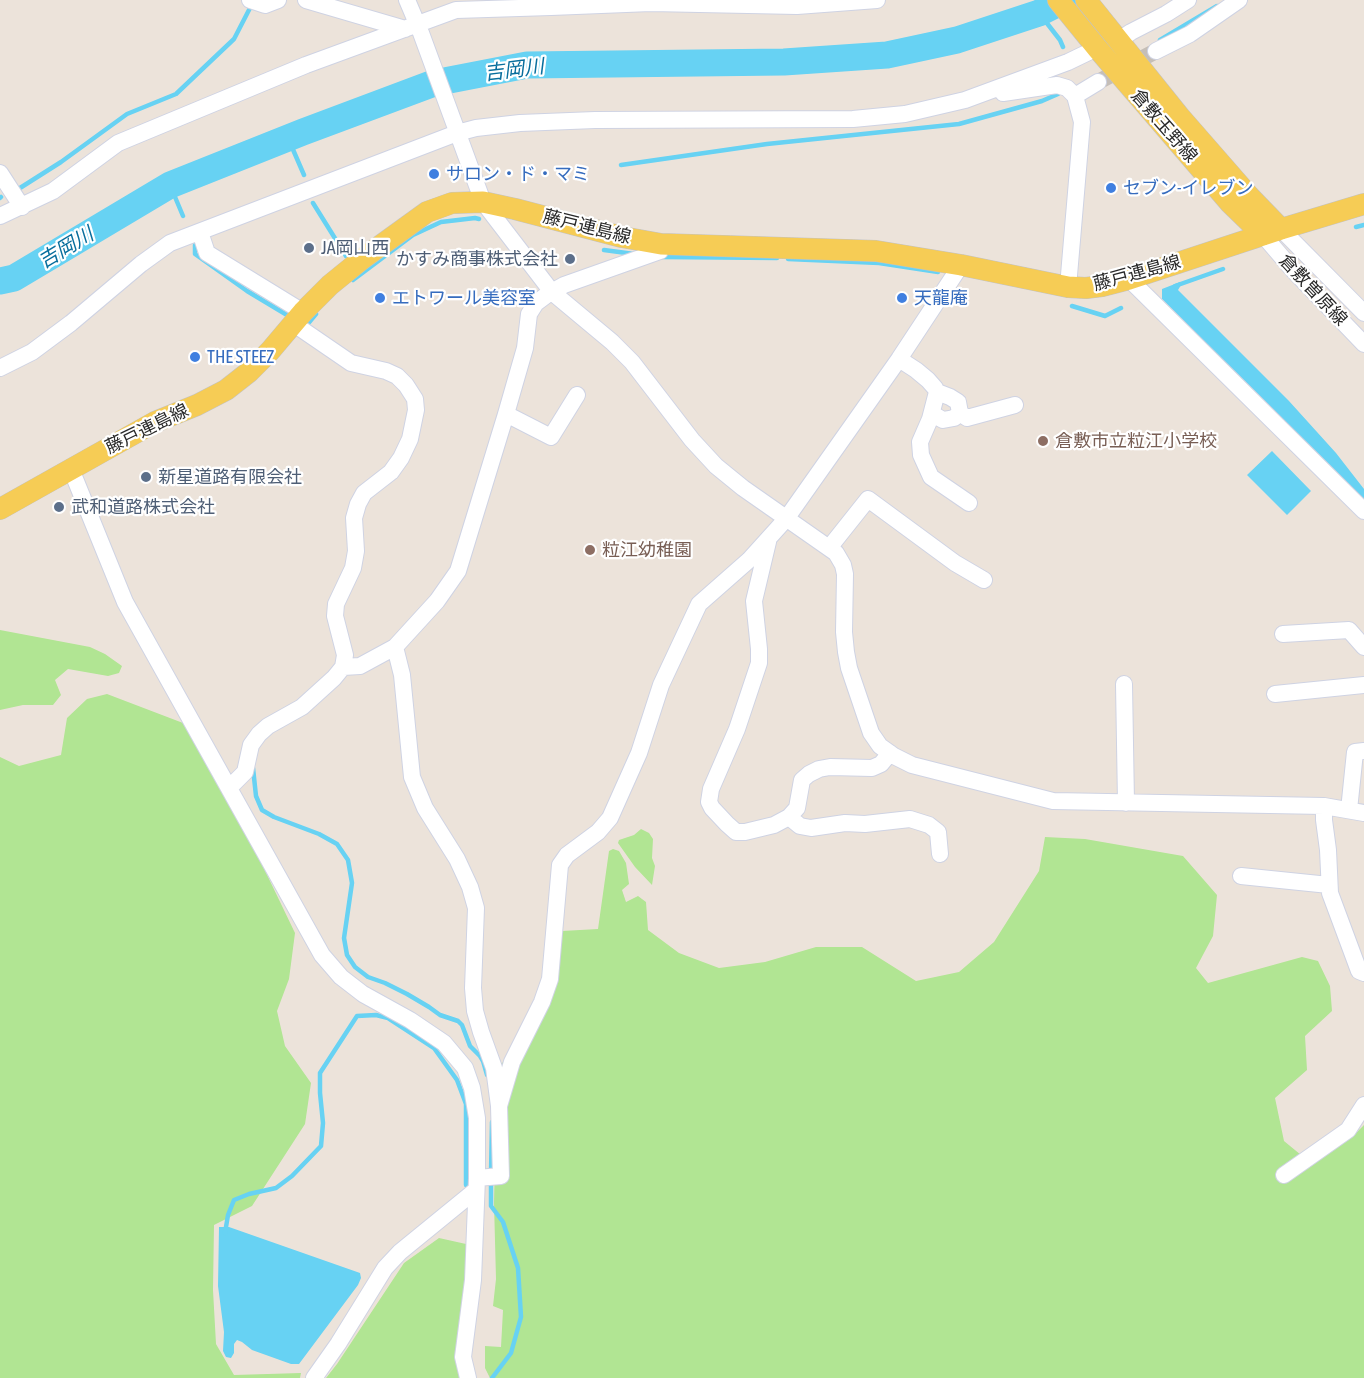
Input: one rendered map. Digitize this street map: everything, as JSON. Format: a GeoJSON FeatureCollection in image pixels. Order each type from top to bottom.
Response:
{"type":"FeatureCollection","features":[{"type":"Feature","properties":{"kind":"main road","name":"倉敷玉野線"},"geometry":{"type":"LineString","coordinates":[[1058,0],[1230,203],[1272,232]]}},
{"type":"Feature","properties":{"kind":"main road","name":"倉敷玉野線"},"geometry":{"type":"LineString","coordinates":[[1086,0],[1180,117],[1249,196],[1272,232]]}},
{"type":"Feature","properties":{"kind":"main road","name":"藤戸連島線"},"geometry":{"type":"LineString","coordinates":[[0,509],[155,422],[198,405],[226,390],[270,351],[330,285],[426,212],[452,203],[483,202],[622,237],[661,244],[876,250],[961,264],[1068,287],[1102,286],[1129,279],[1272,232]]}},
{"type":"Feature","properties":{"kind":"main road"},"geometry":{"type":"LineString","coordinates":[[1272,232],[1364,205]]}},
{"type":"Feature","properties":{"kind":"street"},"geometry":{"type":"LineString","coordinates":[[250,0],[265,5],[278,0]]}},
{"type":"Feature","properties":{"kind":"street"},"geometry":{"type":"LineString","coordinates":[[306,0],[414,29]]}},
{"type":"Feature","properties":{"kind":"street"},"geometry":{"type":"LineString","coordinates":[[407,0],[414,29],[483,202],[552,292],[612,342],[632,362],[692,440],[716,466],[786,519],[837,553],[845,574],[844,632],[849,668],[871,733],[880,746],[912,765],[1053,801],[1324,806],[1356,812],[1355,752],[1364,751]]}},
{"type":"Feature","properties":{"kind":"street"},"geometry":{"type":"LineString","coordinates":[[0,216],[53,191],[118,143],[306,64],[414,29],[481,0]]}},
{"type":"Feature","properties":{"kind":"street"},"geometry":{"type":"LineString","coordinates":[[456,10],[651,3],[797,6],[877,0]]}},
{"type":"Feature","properties":{"kind":"street"},"geometry":{"type":"LineString","coordinates":[[1115,36],[1131,32],[1188,0]]}},
{"type":"Feature","properties":{"kind":"street"},"geometry":{"type":"LineString","coordinates":[[1156,51],[1190,34],[1239,0]]}},
{"type":"Feature","properties":{"kind":"street"},"geometry":{"type":"LineString","coordinates":[[964,100],[1068,62],[1094,45]]}},
{"type":"Feature","properties":{"kind":"street"},"geometry":{"type":"LineString","coordinates":[[1075,96],[1098,82]]}},
{"type":"Feature","properties":{"kind":"street"},"geometry":{"type":"LineString","coordinates":[[0,368],[32,352],[170,243],[456,130],[520,123],[595,120],[854,119],[905,114],[964,100],[1057,85],[1066,88],[1075,96],[1082,122],[1068,287]]}},
{"type":"Feature","properties":{"kind":"street"},"geometry":{"type":"LineString","coordinates":[[0,172],[22,207]]}},
{"type":"Feature","properties":{"kind":"street"},"geometry":{"type":"LineString","coordinates":[[200,232],[207,253],[298,318],[351,363],[398,376],[415,399],[416,410],[410,439],[401,458],[391,472],[364,493],[354,518],[356,550],[353,568],[336,604],[335,616],[347,666]]}},
{"type":"Feature","properties":{"kind":"street","name":"倉敷曽原線"},"geometry":{"type":"LineString","coordinates":[[1272,232],[1364,313]]}},
{"type":"Feature","properties":{"kind":"street","name":"倉敷曽原線"},"geometry":{"type":"LineString","coordinates":[[1272,232],[1293,270],[1364,344]]}},
{"type":"Feature","properties":{"kind":"street"},"geometry":{"type":"LineString","coordinates":[[229,788],[245,772],[251,745],[259,734],[268,726],[302,707],[347,666],[367,663],[395,647],[437,602],[458,571],[525,348],[529,314],[536,303],[564,285],[660,251],[661,244]]}},
{"type":"Feature","properties":{"kind":"street"},"geometry":{"type":"LineString","coordinates":[[499,1106],[512,1062],[542,1002],[550,979],[560,865],[567,855],[598,832],[610,818],[639,753],[661,685],[699,604],[749,560],[786,519],[899,359],[961,264]]}},
{"type":"Feature","properties":{"kind":"street"},"geometry":{"type":"LineString","coordinates":[[1129,279],[1364,511]]}},
{"type":"Feature","properties":{"kind":"street"},"geometry":{"type":"LineString","coordinates":[[899,359],[922,375],[937,392],[958,402],[960,413],[967,418],[1015,405]]}},
{"type":"Feature","properties":{"kind":"street"},"geometry":{"type":"LineString","coordinates":[[937,392],[921,442],[921,455],[931,477],[969,503]]}},
{"type":"Feature","properties":{"kind":"street"},"geometry":{"type":"LineString","coordinates":[[506,414],[551,437],[577,395]]}},
{"type":"Feature","properties":{"kind":"street"},"geometry":{"type":"LineString","coordinates":[[932,412],[943,420],[954,418],[960,413]]}},
{"type":"Feature","properties":{"kind":"street"},"geometry":{"type":"LineString","coordinates":[[71,469],[125,602],[322,955],[341,977],[363,994],[410,1020],[444,1043],[475,1053],[494,1068],[499,1106],[501,1176],[484,1181],[400,1252],[385,1268],[314,1378]]}},
{"type":"Feature","properties":{"kind":"street"},"geometry":{"type":"LineString","coordinates":[[829,548],[868,499],[955,563],[984,580]]}},
{"type":"Feature","properties":{"kind":"street"},"geometry":{"type":"LineString","coordinates":[[769,538],[754,601],[759,663],[737,729],[711,789],[709,802],[712,808],[736,832],[774,825],[789,817],[797,808],[802,780],[809,774],[830,767],[872,768],[881,764],[890,753]]}},
{"type":"Feature","properties":{"kind":"street"},"geometry":{"type":"LineString","coordinates":[[1283,634],[1348,630],[1364,647]]}},
{"type":"Feature","properties":{"kind":"street"},"geometry":{"type":"LineString","coordinates":[[395,647],[402,675],[412,777],[424,808],[457,859],[471,887],[476,908],[473,988],[475,1053],[472,1088],[484,1181],[463,1357],[468,1378]]}},
{"type":"Feature","properties":{"kind":"street"},"geometry":{"type":"LineString","coordinates":[[1124,684],[1126,802]]}},
{"type":"Feature","properties":{"kind":"street"},"geometry":{"type":"LineString","coordinates":[[1275,694],[1364,685]]}},
{"type":"Feature","properties":{"kind":"street"},"geometry":{"type":"LineString","coordinates":[[1324,806],[1330,893],[1359,971],[1364,973]]}},
{"type":"Feature","properties":{"kind":"street"},"geometry":{"type":"LineString","coordinates":[[789,817],[800,826],[811,828],[845,823],[865,824],[910,819],[929,825],[938,832],[940,854]]}},
{"type":"Feature","properties":{"kind":"street"},"geometry":{"type":"LineString","coordinates":[[1242,876],[1329,885]]}},
{"type":"Feature","properties":{"kind":"street"},"geometry":{"type":"LineString","coordinates":[[1284,1175],[1348,1130],[1364,1105]]}},
{"type":"Feature","properties":{"kind":"green space"},"geometry":{"type":"Polygon","coordinates":[[[0,630],[90,647],[122,666],[119,673],[108,676],[68,669],[55,680],[61,695],[53,705],[23,705],[0,710],[0,630]]]}},
{"type":"Feature","properties":{"kind":"green space"},"geometry":{"type":"Polygon","coordinates":[[[107,694],[183,723],[257,854],[295,933],[289,979],[277,1011],[285,1046],[311,1083],[305,1124],[252,1206],[214,1225],[213,1290],[216,1344],[234,1375],[301,1373],[300,1378],[0,1378],[0,757],[19,766],[61,755],[67,718],[87,699],[107,694]]]}},
{"type":"Feature","properties":{"kind":"green space"},"geometry":{"type":"Polygon","coordinates":[[[641,829],[649,833],[653,839],[652,858],[655,866],[652,885],[635,867],[618,843],[619,840],[634,835],[641,829]]]}},
{"type":"Feature","properties":{"kind":"green space"},"geometry":{"type":"Polygon","coordinates":[[[1045,837],[1085,839],[1183,856],[1217,895],[1213,936],[1196,968],[1208,983],[1302,957],[1318,961],[1330,986],[1332,1011],[1305,1036],[1307,1070],[1275,1098],[1284,1141],[1312,1164],[1354,1135],[1364,1125],[1364,1378],[490,1378],[485,1368],[485,1346],[501,1347],[503,1310],[493,1306],[496,1279],[494,1203],[497,1065],[520,1055],[562,931],[598,929],[609,851],[613,849],[619,851],[626,863],[629,884],[622,890],[626,902],[638,896],[646,902],[648,930],[679,953],[719,968],[765,962],[816,947],[862,947],[916,981],[959,972],[994,942],[1039,871],[1045,837]]]}},
{"type":"Feature","properties":{"kind":"green space"},"geometry":{"type":"Polygon","coordinates":[[[439,1238],[466,1244],[467,1276],[462,1378],[326,1378],[404,1263],[439,1238]]]}},
{"type":"Feature","properties":{"kind":"water"},"geometry":{"type":"Polygon","coordinates":[[[1180,282],[1178,290],[1289,401],[1336,453],[1364,489],[1364,499],[1162,299],[1162,289],[1180,282]]]}},
{"type":"Feature","properties":{"kind":"water"},"geometry":{"type":"Polygon","coordinates":[[[1272,451],[1311,491],[1287,515],[1247,475],[1272,451]]]}},
{"type":"Feature","properties":{"kind":"water"},"geometry":{"type":"Polygon","coordinates":[[[219,1227],[229,1227],[360,1273],[361,1278],[358,1285],[299,1364],[291,1364],[252,1350],[237,1340],[231,1358],[226,1357],[223,1351],[224,1332],[218,1286],[219,1227]]]}},
{"type":"Feature","properties":{"kind":"waterway","name":"吉岡川"},"geometry":{"type":"LineString","coordinates":[[0,281],[14,278],[170,185],[434,83],[527,65],[784,62],[887,55],[957,40],[1039,13],[1065,0]]}},
{"type":"Feature","properties":{"kind":"waterway"},"geometry":{"type":"LineString","coordinates":[[1160,40],[1217,6]]}},
{"type":"Feature","properties":{"kind":"waterway"},"geometry":{"type":"LineString","coordinates":[[20,188],[61,162],[127,114],[176,94],[234,39],[250,8]]}},
{"type":"Feature","properties":{"kind":"waterway"},"geometry":{"type":"LineString","coordinates":[[1039,13],[1063,47]]}},
{"type":"Feature","properties":{"kind":"waterway"},"geometry":{"type":"LineString","coordinates":[[621,165],[767,144],[959,124],[1042,101],[1058,94]]}},
{"type":"Feature","properties":{"kind":"waterway"},"geometry":{"type":"LineString","coordinates":[[288,138],[304,175]]}},
{"type":"Feature","properties":{"kind":"waterway"},"geometry":{"type":"LineString","coordinates":[[170,185],[183,216]]}},
{"type":"Feature","properties":{"kind":"waterway"},"geometry":{"type":"LineString","coordinates":[[313,203],[346,256]]}},
{"type":"Feature","properties":{"kind":"waterway"},"geometry":{"type":"LineString","coordinates":[[353,280],[413,235],[441,222],[479,219]]}},
{"type":"Feature","properties":{"kind":"waterway"},"geometry":{"type":"LineString","coordinates":[[1356,227],[1364,225]]}},
{"type":"Feature","properties":{"kind":"waterway"},"geometry":{"type":"LineString","coordinates":[[195,245],[195,254],[247,291],[287,315]]}},
{"type":"Feature","properties":{"kind":"waterway"},"geometry":{"type":"LineString","coordinates":[[604,250],[634,254]]}},
{"type":"Feature","properties":{"kind":"waterway"},"geometry":{"type":"LineString","coordinates":[[662,257],[777,258]]}},
{"type":"Feature","properties":{"kind":"waterway"},"geometry":{"type":"LineString","coordinates":[[788,259],[879,263],[938,272]]}},
{"type":"Feature","properties":{"kind":"waterway"},"geometry":{"type":"LineString","coordinates":[[1175,286],[1223,269]]}},
{"type":"Feature","properties":{"kind":"waterway"},"geometry":{"type":"LineString","coordinates":[[1072,306],[1105,316],[1121,308]]}},
{"type":"Feature","properties":{"kind":"waterway"},"geometry":{"type":"LineString","coordinates":[[309,327],[306,326],[316,314]]}},
{"type":"Feature","properties":{"kind":"waterway"},"geometry":{"type":"LineString","coordinates":[[253,768],[256,796],[262,810],[337,844],[348,860],[352,883],[344,938],[347,955],[355,967],[368,977],[407,994],[440,1015],[458,1021],[462,1025],[470,1046],[483,1061],[487,1075]]}},
{"type":"Feature","properties":{"kind":"waterway"},"geometry":{"type":"LineString","coordinates":[[225,1233],[228,1215],[234,1200],[276,1188],[292,1176],[321,1146],[323,1123],[320,1073],[357,1016],[376,1015],[388,1018],[434,1048],[457,1080],[466,1104],[466,1185]]}},
{"type":"Feature","properties":{"kind":"waterway"},"geometry":{"type":"LineString","coordinates":[[491,1173],[492,1122]]}},
{"type":"Feature","properties":{"kind":"waterway"},"geometry":{"type":"LineString","coordinates":[[491,1182],[491,1206],[503,1222],[518,1268],[521,1317],[511,1353],[492,1378]]}},
{"type":"Feature","properties":{"kind":"tunnel"},"geometry":{"type":"LineString","coordinates":[[1098,82],[1156,51]]}},
{"type":"Feature","properties":{"kind":"place","name":"サロン・ド・マミ"},"geometry":{"type":"Point","coordinates":[434,174]}},
{"type":"Feature","properties":{"kind":"place","name":"セブン-イレブン"},"geometry":{"type":"Point","coordinates":[1111,188]}},
{"type":"Feature","properties":{"kind":"place","name":"JA岡山西"},"geometry":{"type":"Point","coordinates":[309,248]}},
{"type":"Feature","properties":{"kind":"place","name":"かすみ商事株式会社"},"geometry":{"type":"Point","coordinates":[570,259]}},
{"type":"Feature","properties":{"kind":"place","name":"エトワール美容室"},"geometry":{"type":"Point","coordinates":[380,298]}},
{"type":"Feature","properties":{"kind":"place","name":"天龍庵"},"geometry":{"type":"Point","coordinates":[902,298]}},
{"type":"Feature","properties":{"kind":"place","name":"THE STEEZ"},"geometry":{"type":"Point","coordinates":[195,357]}},
{"type":"Feature","properties":{"kind":"place","name":"倉敷市立粒江小学校"},"geometry":{"type":"Point","coordinates":[1043,441]}},
{"type":"Feature","properties":{"kind":"place","name":"新星道路有限会社"},"geometry":{"type":"Point","coordinates":[146,477]}},
{"type":"Feature","properties":{"kind":"place","name":"武和道路株式会社"},"geometry":{"type":"Point","coordinates":[59,507]}},
{"type":"Feature","properties":{"kind":"place","name":"粒江幼稚園"},"geometry":{"type":"Point","coordinates":[590,550]}}]}
